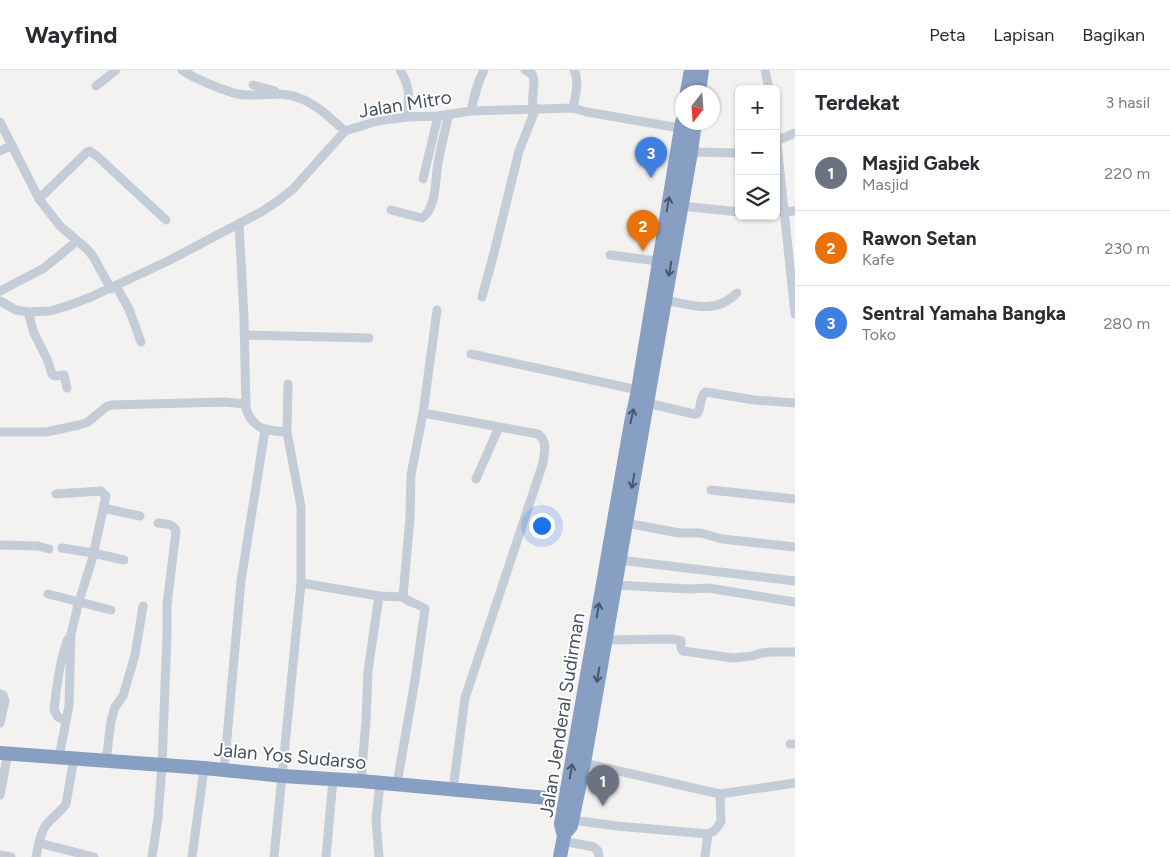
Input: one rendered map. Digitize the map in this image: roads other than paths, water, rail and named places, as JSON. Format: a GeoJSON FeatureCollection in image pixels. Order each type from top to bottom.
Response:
{"type":"FeatureCollection","features":[{"type":"Feature","properties":{"kind":"highway"},"geometry":{"type":"LineString","coordinates":[[689,85],[691,70]]}},
{"type":"Feature","properties":{"kind":"highway"},"geometry":{"type":"LineString","coordinates":[[700,85],[702,70]]}},
{"type":"Feature","properties":{"kind":"highway","name":"Jalan Jenderal Sudirman"},"geometry":{"type":"LineString","coordinates":[[564,839],[562,824],[584,764],[626,524],[638,390],[677,157],[687,130]]}},
{"type":"Feature","properties":{"kind":"highway","name":"Jalan Jenderal Sudirman"},"geometry":{"type":"LineString","coordinates":[[564,839],[571,826],[571,800],[632,452],[648,403],[691,152],[688,130]]}},
{"type":"Feature","properties":{"kind":"highway","name":"Jalan Yos Sudarso"},"geometry":{"type":"LineString","coordinates":[[4,753],[361,781],[547,798]]}},
{"type":"Feature","properties":{"kind":"highway"},"geometry":{"type":"LineString","coordinates":[[560,857],[564,839]]}},
{"type":"Feature","properties":{"kind":"street"},"geometry":{"type":"LineString","coordinates":[[96,86],[116,70]]}},
{"type":"Feature","properties":{"kind":"street"},"geometry":{"type":"LineString","coordinates":[[182,70],[226,90],[246,96],[285,94]]}},
{"type":"Feature","properties":{"kind":"street"},"geometry":{"type":"LineString","coordinates":[[400,70],[408,87],[407,117]]}},
{"type":"Feature","properties":{"kind":"street"},"geometry":{"type":"LineString","coordinates":[[471,111],[476,87],[484,70]]}},
{"type":"Feature","properties":{"kind":"street"},"geometry":{"type":"LineString","coordinates":[[482,297],[519,151],[534,108],[534,80],[532,74],[526,70]]}},
{"type":"Feature","properties":{"kind":"street"},"geometry":{"type":"LineString","coordinates":[[573,108],[577,85],[577,74],[574,70]]}},
{"type":"Feature","properties":{"kind":"street"},"geometry":{"type":"LineString","coordinates":[[765,70],[767,85]]}},
{"type":"Feature","properties":{"kind":"street"},"geometry":{"type":"LineString","coordinates":[[253,85],[298,97],[316,106],[345,131]]}},
{"type":"Feature","properties":{"kind":"street","name":"Jalan Mitro"},"geometry":{"type":"LineString","coordinates":[[28,312],[50,311],[68,306],[114,287],[168,261],[258,213],[293,189],[345,131],[377,121],[471,111],[573,108],[587,112],[675,124]]}},
{"type":"Feature","properties":{"kind":"street"},"geometry":{"type":"LineString","coordinates":[[391,210],[422,218],[427,214],[435,193],[438,164],[449,114]]}},
{"type":"Feature","properties":{"kind":"street"},"geometry":{"type":"LineString","coordinates":[[422,179],[438,116]]}},
{"type":"Feature","properties":{"kind":"street"},"geometry":{"type":"LineString","coordinates":[[0,122],[39,199],[60,226],[88,250],[94,258],[128,309],[141,342]]}},
{"type":"Feature","properties":{"kind":"street"},"geometry":{"type":"LineString","coordinates":[[780,138],[795,133]]}},
{"type":"Feature","properties":{"kind":"street"},"geometry":{"type":"LineString","coordinates":[[0,151],[12,145]]}},
{"type":"Feature","properties":{"kind":"street"},"geometry":{"type":"LineString","coordinates":[[39,199],[90,151],[166,220]]}},
{"type":"Feature","properties":{"kind":"street"},"geometry":{"type":"LineString","coordinates":[[691,152],[735,152]]}},
{"type":"Feature","properties":{"kind":"street"},"geometry":{"type":"LineString","coordinates":[[780,166],[784,203],[780,211],[795,314]]}},
{"type":"Feature","properties":{"kind":"street"},"geometry":{"type":"LineString","coordinates":[[681,206],[735,212]]}},
{"type":"Feature","properties":{"kind":"street"},"geometry":{"type":"LineString","coordinates":[[780,211],[795,211]]}},
{"type":"Feature","properties":{"kind":"street"},"geometry":{"type":"LineString","coordinates":[[239,223],[247,413],[253,422],[265,430],[287,432]]}},
{"type":"Feature","properties":{"kind":"street"},"geometry":{"type":"LineString","coordinates":[[0,291],[44,268],[77,241]]}},
{"type":"Feature","properties":{"kind":"street"},"geometry":{"type":"LineString","coordinates":[[610,255],[658,262]]}},
{"type":"Feature","properties":{"kind":"street"},"geometry":{"type":"LineString","coordinates":[[665,300],[697,307],[710,307],[722,305],[737,293]]}},
{"type":"Feature","properties":{"kind":"street"},"geometry":{"type":"LineString","coordinates":[[0,301],[16,310],[28,312],[34,333],[52,374],[64,376],[67,388]]}},
{"type":"Feature","properties":{"kind":"street"},"geometry":{"type":"LineString","coordinates":[[403,597],[410,517],[410,475],[423,413],[437,310]]}},
{"type":"Feature","properties":{"kind":"street"},"geometry":{"type":"LineString","coordinates":[[244,335],[369,338]]}},
{"type":"Feature","properties":{"kind":"street"},"geometry":{"type":"LineString","coordinates":[[471,354],[638,390]]}},
{"type":"Feature","properties":{"kind":"street"},"geometry":{"type":"LineString","coordinates":[[274,857],[301,583],[301,507],[287,432],[288,384]]}},
{"type":"Feature","properties":{"kind":"street"},"geometry":{"type":"LineString","coordinates":[[648,403],[697,414],[702,395],[706,392],[754,400],[795,403]]}},
{"type":"Feature","properties":{"kind":"street"},"geometry":{"type":"LineString","coordinates":[[0,432],[46,432],[79,425],[88,422],[106,406],[111,405],[224,402],[246,404]]}},
{"type":"Feature","properties":{"kind":"street"},"geometry":{"type":"LineString","coordinates":[[423,413],[538,434],[543,438],[545,448],[543,463],[465,698],[454,789]]}},
{"type":"Feature","properties":{"kind":"street"},"geometry":{"type":"LineString","coordinates":[[476,479],[498,426]]}},
{"type":"Feature","properties":{"kind":"street"},"geometry":{"type":"LineString","coordinates":[[224,771],[241,581],[265,430]]}},
{"type":"Feature","properties":{"kind":"street"},"geometry":{"type":"LineString","coordinates":[[711,490],[795,500]]}},
{"type":"Feature","properties":{"kind":"street"},"geometry":{"type":"LineString","coordinates":[[56,494],[101,491],[106,496],[93,553],[71,634],[65,647],[54,710],[58,717],[66,721]]}},
{"type":"Feature","properties":{"kind":"street"},"geometry":{"type":"LineString","coordinates":[[103,508],[140,516]]}},
{"type":"Feature","properties":{"kind":"street"},"geometry":{"type":"LineString","coordinates":[[152,857],[158,818],[162,765],[168,605],[176,531],[172,525],[158,523]]}},
{"type":"Feature","properties":{"kind":"street"},"geometry":{"type":"LineString","coordinates":[[626,524],[680,533],[701,533],[722,539],[795,548]]}},
{"type":"Feature","properties":{"kind":"street"},"geometry":{"type":"LineString","coordinates":[[0,545],[38,546],[49,549]]}},
{"type":"Feature","properties":{"kind":"street"},"geometry":{"type":"LineString","coordinates":[[62,548],[124,560]]}},
{"type":"Feature","properties":{"kind":"street"},"geometry":{"type":"LineString","coordinates":[[619,560],[795,581]]}},
{"type":"Feature","properties":{"kind":"street"},"geometry":{"type":"LineString","coordinates":[[301,583],[379,596],[403,597],[423,607],[425,610],[397,784]]}},
{"type":"Feature","properties":{"kind":"street"},"geometry":{"type":"LineString","coordinates":[[615,585],[689,589],[708,588],[795,602]]}},
{"type":"Feature","properties":{"kind":"street"},"geometry":{"type":"LineString","coordinates":[[48,594],[111,610]]}},
{"type":"Feature","properties":{"kind":"street"},"geometry":{"type":"LineString","coordinates":[[361,781],[368,671],[379,596]]}},
{"type":"Feature","properties":{"kind":"street"},"geometry":{"type":"LineString","coordinates":[[106,761],[111,721],[115,707],[123,696],[135,655],[143,606]]}},
{"type":"Feature","properties":{"kind":"street"},"geometry":{"type":"LineString","coordinates":[[59,757],[69,706],[71,634]]}},
{"type":"Feature","properties":{"kind":"street"},"geometry":{"type":"LineString","coordinates":[[605,640],[672,638],[681,641],[683,651],[733,658],[770,652],[795,652]]}},
{"type":"Feature","properties":{"kind":"street"},"geometry":{"type":"LineString","coordinates":[[0,694],[5,701],[0,723]]}},
{"type":"Feature","properties":{"kind":"street"},"geometry":{"type":"LineString","coordinates":[[0,795],[4,753]]}},
{"type":"Feature","properties":{"kind":"street"},"geometry":{"type":"LineString","coordinates":[[36,857],[45,826],[66,804],[74,758]]}},
{"type":"Feature","properties":{"kind":"street"},"geometry":{"type":"LineString","coordinates":[[584,764],[720,794],[795,783]]}},
{"type":"Feature","properties":{"kind":"street"},"geometry":{"type":"LineString","coordinates":[[192,857],[204,768]]}},
{"type":"Feature","properties":{"kind":"street"},"geometry":{"type":"LineString","coordinates":[[326,857],[333,779]]}},
{"type":"Feature","properties":{"kind":"street"},"geometry":{"type":"LineString","coordinates":[[379,857],[376,820],[380,783]]}},
{"type":"Feature","properties":{"kind":"street"},"geometry":{"type":"LineString","coordinates":[[572,820],[708,834],[714,831],[721,822],[720,794]]}},
{"type":"Feature","properties":{"kind":"street","name":"Jalan Yos Sudarso"},"geometry":{"type":"LineString","coordinates":[[547,798],[571,800]]}},
{"type":"Feature","properties":{"kind":"street"},"geometry":{"type":"LineString","coordinates":[[705,857],[708,834]]}},
{"type":"Feature","properties":{"kind":"street"},"geometry":{"type":"LineString","coordinates":[[564,839],[590,846],[597,850],[599,857]]}},
{"type":"Feature","properties":{"kind":"street"},"geometry":{"type":"LineString","coordinates":[[39,844],[94,857]]}},
{"type":"Feature","properties":{"kind":"street"},"geometry":{"type":"LineString","coordinates":[[0,855],[11,857]]}},
{"type":"Feature","properties":{"kind":"place","name":"Sentral Yamaha Bangka"},"geometry":{"type":"Point","coordinates":[651,178]}},
{"type":"Feature","properties":{"kind":"place","name":"Rawon Setan"},"geometry":{"type":"Point","coordinates":[643,251]}},
{"type":"Feature","properties":{"kind":"place","name":"Masjid Gabek"},"geometry":{"type":"Point","coordinates":[603,806]}}]}
